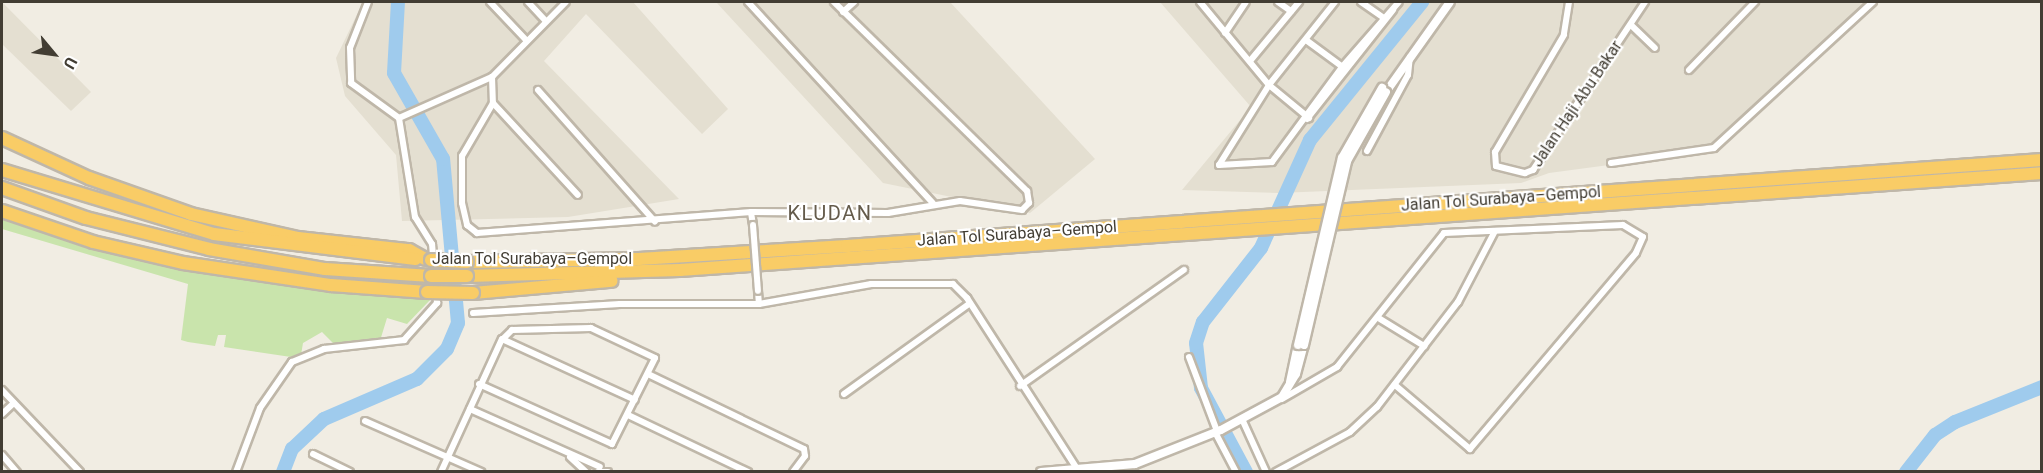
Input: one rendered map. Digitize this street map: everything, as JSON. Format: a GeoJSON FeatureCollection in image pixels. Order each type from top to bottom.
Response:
{"type":"FeatureCollection","features":[{"type":"Feature","properties":{"kind":"highway"},"geometry":{"type":"LineString","coordinates":[[2,138],[89,178],[191,213],[298,238],[409,250],[428,259]]}},
{"type":"Feature","properties":{"kind":"highway","name":"Jalan Tol Surabaya–Gempol"},"geometry":{"type":"LineString","coordinates":[[1297,219],[2042,160]]}},
{"type":"Feature","properties":{"kind":"highway","name":"Jalan Tol Surabaya–Gempol"},"geometry":{"type":"LineString","coordinates":[[2,170],[214,234],[428,259],[467,261],[639,259],[2042,173]]}},
{"type":"Feature","properties":{"kind":"highway","name":"Jalan Tol Surabaya–Gempol"},"geometry":{"type":"LineString","coordinates":[[2,188],[86,218],[209,249],[325,269],[431,276],[680,270],[1265,221]]}},
{"type":"Feature","properties":{"kind":"highway"},"geometry":{"type":"LineString","coordinates":[[2,210],[93,242],[174,261],[331,285],[472,293],[680,270]]}},
{"type":"Feature","properties":{"kind":"street"},"geometry":{"type":"LineString","coordinates":[[236,471],[261,408],[292,362],[324,349],[404,340],[437,303],[432,244],[413,210],[399,118],[351,83],[350,48],[368,2]]}},
{"type":"Feature","properties":{"kind":"street"},"geometry":{"type":"LineString","coordinates":[[490,2],[526,40]]}},
{"type":"Feature","properties":{"kind":"street"},"geometry":{"type":"LineString","coordinates":[[528,2],[546,21]]}},
{"type":"Feature","properties":{"kind":"street"},"geometry":{"type":"LineString","coordinates":[[399,118],[420,105],[492,77],[566,2]]}},
{"type":"Feature","properties":{"kind":"street"},"geometry":{"type":"LineString","coordinates":[[748,2],[933,203]]}},
{"type":"Feature","properties":{"kind":"street"},"geometry":{"type":"LineString","coordinates":[[492,77],[493,103],[462,156],[462,203],[471,229],[498,233],[656,222],[751,212],[888,213],[933,203],[960,201],[1022,210],[1030,200],[1027,191],[834,2]]}},
{"type":"Feature","properties":{"kind":"street"},"geometry":{"type":"LineString","coordinates":[[843,12],[854,2]]}},
{"type":"Feature","properties":{"kind":"street"},"geometry":{"type":"LineString","coordinates":[[1200,2],[1269,86],[1306,117]]}},
{"type":"Feature","properties":{"kind":"street"},"geometry":{"type":"LineString","coordinates":[[1225,33],[1246,2]]}},
{"type":"Feature","properties":{"kind":"street"},"geometry":{"type":"LineString","coordinates":[[1278,2],[1292,11]]}},
{"type":"Feature","properties":{"kind":"street"},"geometry":{"type":"LineString","coordinates":[[1250,61],[1299,2]]}},
{"type":"Feature","properties":{"kind":"street"},"geometry":{"type":"LineString","coordinates":[[1335,2],[1269,86],[1219,165],[1271,163],[1298,125],[1397,4]]}},
{"type":"Feature","properties":{"kind":"street"},"geometry":{"type":"LineString","coordinates":[[1361,2],[1385,19]]}},
{"type":"Feature","properties":{"kind":"street"},"geometry":{"type":"LineString","coordinates":[[1276,402],[1290,384],[1347,161],[1384,90],[1450,2]]}},
{"type":"Feature","properties":{"kind":"street","name":"Jalan Haji Abu Bakar"},"geometry":{"type":"LineString","coordinates":[[1569,2],[1564,36],[1495,152],[1497,166],[1525,173],[1533,170],[1644,2]]}},
{"type":"Feature","properties":{"kind":"street"},"geometry":{"type":"LineString","coordinates":[[1689,70],[1755,2]]}},
{"type":"Feature","properties":{"kind":"street"},"geometry":{"type":"LineString","coordinates":[[1611,163],[1713,148],[1873,2]]}},
{"type":"Feature","properties":{"kind":"street"},"geometry":{"type":"LineString","coordinates":[[1630,26],[1654,48]]}},
{"type":"Feature","properties":{"kind":"street"},"geometry":{"type":"LineString","coordinates":[[1306,40],[1344,69]]}},
{"type":"Feature","properties":{"kind":"street"},"geometry":{"type":"LineString","coordinates":[[1367,151],[1408,75],[1410,53]]}},
{"type":"Feature","properties":{"kind":"street"},"geometry":{"type":"LineString","coordinates":[[538,90],[656,222]]}},
{"type":"Feature","properties":{"kind":"street"},"geometry":{"type":"LineString","coordinates":[[493,103],[578,195]]}},
{"type":"Feature","properties":{"kind":"street"},"geometry":{"type":"LineString","coordinates":[[751,212],[759,304]]}},
{"type":"Feature","properties":{"kind":"street"},"geometry":{"type":"LineString","coordinates":[[1041,471],[1149,460],[1218,431],[1329,374],[1380,319],[1441,235],[1623,225],[1644,242],[1470,449],[1395,385]]}},
{"type":"Feature","properties":{"kind":"street"},"geometry":{"type":"LineString","coordinates":[[1276,471],[1350,432],[1395,385],[1422,344],[1458,302],[1495,231]]}},
{"type":"Feature","properties":{"kind":"street"},"geometry":{"type":"LineString","coordinates":[[1020,386],[1184,270]]}},
{"type":"Feature","properties":{"kind":"street"},"geometry":{"type":"LineString","coordinates":[[473,313],[759,304],[917,280],[950,283],[970,303],[1020,386],[1077,469]]}},
{"type":"Feature","properties":{"kind":"street"},"geometry":{"type":"LineString","coordinates":[[844,394],[970,303]]}},
{"type":"Feature","properties":{"kind":"street"},"geometry":{"type":"LineString","coordinates":[[1380,319],[1422,344]]}},
{"type":"Feature","properties":{"kind":"street"},"geometry":{"type":"LineString","coordinates":[[441,471],[479,384],[503,339],[513,330],[591,328],[655,358],[615,442],[609,444],[479,384]]}},
{"type":"Feature","properties":{"kind":"street"},"geometry":{"type":"LineString","coordinates":[[503,339],[635,400]]}},
{"type":"Feature","properties":{"kind":"street"},"geometry":{"type":"LineString","coordinates":[[1189,357],[1236,471]]}},
{"type":"Feature","properties":{"kind":"street"},"geometry":{"type":"LineString","coordinates":[[648,374],[804,449],[806,456],[793,471]]}},
{"type":"Feature","properties":{"kind":"street"},"geometry":{"type":"LineString","coordinates":[[2,390],[80,471]]}},
{"type":"Feature","properties":{"kind":"street"},"geometry":{"type":"LineString","coordinates":[[2,414],[14,403]]}},
{"type":"Feature","properties":{"kind":"street"},"geometry":{"type":"LineString","coordinates":[[470,409],[570,456],[608,471]]}},
{"type":"Feature","properties":{"kind":"street"},"geometry":{"type":"LineString","coordinates":[[628,415],[748,471]]}},
{"type":"Feature","properties":{"kind":"street"},"geometry":{"type":"LineString","coordinates":[[1241,420],[1266,471]]}},
{"type":"Feature","properties":{"kind":"street"},"geometry":{"type":"LineString","coordinates":[[365,421],[481,471]]}},
{"type":"Feature","properties":{"kind":"street"},"geometry":{"type":"LineString","coordinates":[[313,454],[339,469],[350,471]]}},
{"type":"Feature","properties":{"kind":"street"},"geometry":{"type":"LineString","coordinates":[[2,455],[17,471]]}},
{"type":"Feature","properties":{"kind":"street"},"geometry":{"type":"LineString","coordinates":[[570,456],[586,471]]}},
{"type":"Feature","properties":{"kind":"shaded area"},"geometry":{"type":"Polygon","coordinates":[[[2,2],[91,92],[71,111],[2,44],[2,2]]]}},
{"type":"Feature","properties":{"kind":"shaded area"},"geometry":{"type":"Polygon","coordinates":[[[363,2],[633,2],[728,109],[702,134],[586,14],[544,61],[679,199],[568,217],[402,221],[396,155],[345,96],[336,58],[363,2]]]}},
{"type":"Feature","properties":{"kind":"shaded area"},"geometry":{"type":"Polygon","coordinates":[[[716,2],[950,2],[1095,159],[1030,213],[883,183],[716,2]]]}},
{"type":"Feature","properties":{"kind":"shaded area"},"geometry":{"type":"Polygon","coordinates":[[[1160,2],[1876,2],[1714,151],[1549,173],[1521,183],[1279,193],[1182,190],[1251,107],[1160,2]]]}},
{"type":"Feature","properties":{"kind":"green space"},"geometry":{"type":"Polygon","coordinates":[[[2,211],[136,253],[431,299],[407,324],[387,318],[379,344],[337,347],[322,332],[303,343],[301,355],[291,357],[224,347],[226,335],[218,335],[215,346],[188,342],[181,340],[188,284],[2,229],[2,211]]]}},
{"type":"Feature","properties":{"kind":"waterway"},"geometry":{"type":"LineString","coordinates":[[283,472],[292,449],[324,419],[417,379],[447,349],[458,323],[443,159],[394,73],[398,2]]}},
{"type":"Feature","properties":{"kind":"waterway"},"geometry":{"type":"LineString","coordinates":[[1246,472],[1201,388],[1196,343],[1203,322],[1261,248],[1310,140],[1422,2]]}},
{"type":"Feature","properties":{"kind":"waterway"},"geometry":{"type":"LineString","coordinates":[[1906,472],[1935,435],[1955,422],[2042,387]]}},
{"type":"Feature","properties":{"kind":"district","name":"KLUDAN"},"geometry":{"type":"Point","coordinates":[830,213]}}]}
